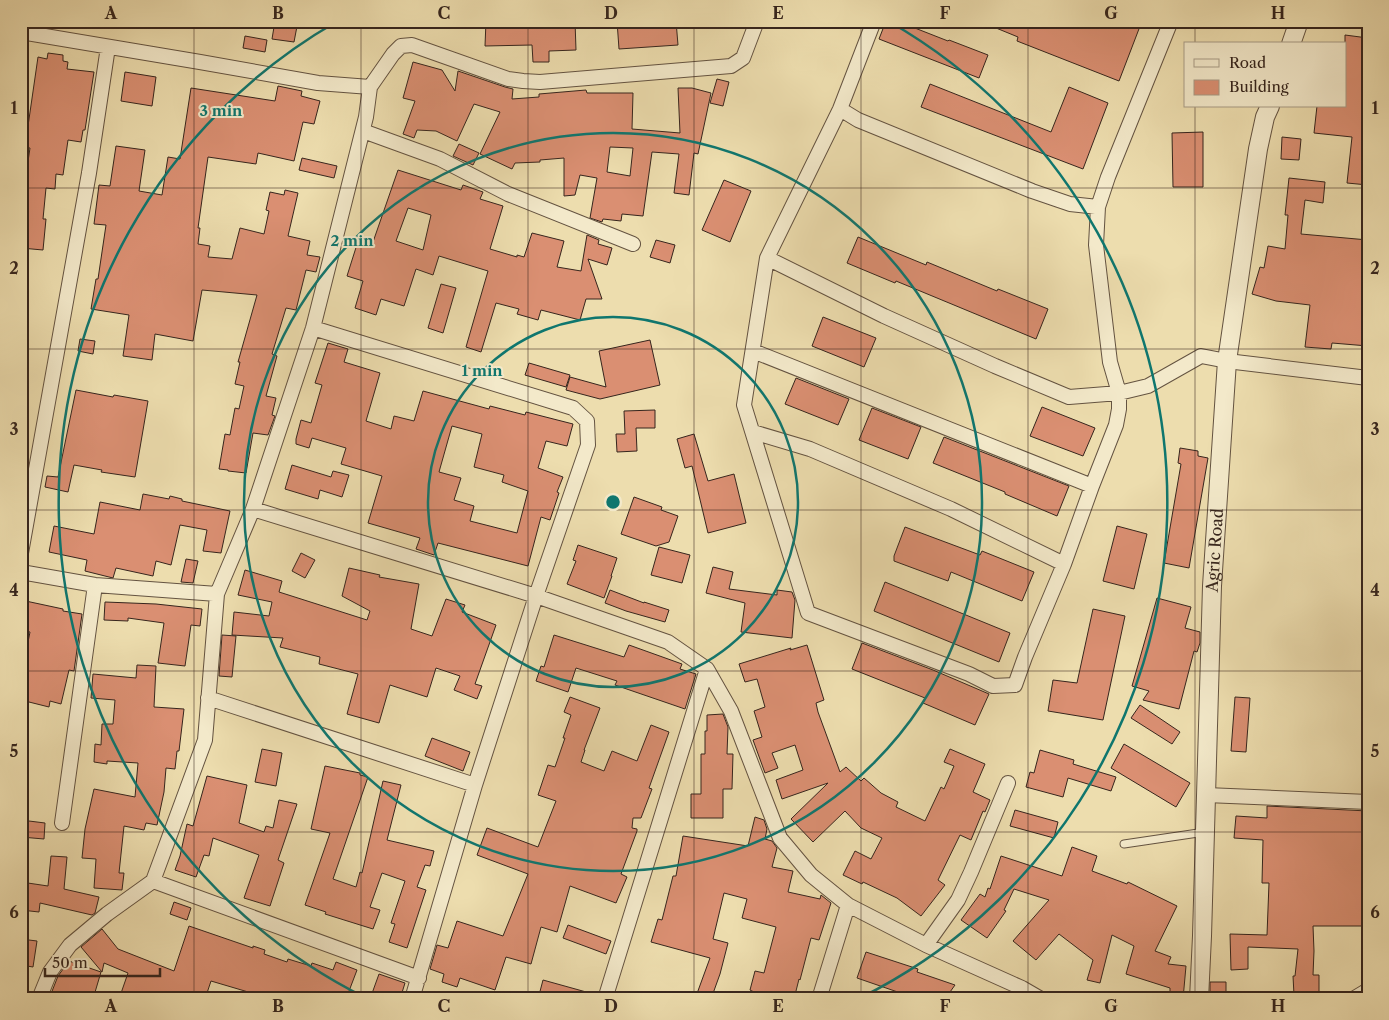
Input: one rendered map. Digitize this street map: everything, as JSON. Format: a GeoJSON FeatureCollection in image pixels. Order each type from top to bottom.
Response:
{"type":"FeatureCollection","features":[{"type":"Feature","properties":{"kind":"street"},"geometry":{"type":"LineString","coordinates":[[39,999],[50,972],[70,945],[107,914],[153,881],[205,740],[217,594],[253,510],[313,328],[363,131],[370,87],[394,54],[401,46],[412,45],[508,79],[523,82],[731,66],[743,58],[757,21]]}},
{"type":"Feature","properties":{"kind":"street"},"geometry":{"type":"LineString","coordinates":[[874,21],[840,108],[767,258],[744,405],[808,614],[969,674],[993,686],[1015,685],[1064,564],[1116,425],[1119,409],[1119,392],[1110,362],[1096,245],[1098,207],[1108,177],[1171,21]]}},
{"type":"Feature","properties":{"kind":"street"},"geometry":{"type":"LineString","coordinates":[[1292,42],[1299,21]]}},
{"type":"Feature","properties":{"kind":"street"},"geometry":{"type":"LineString","coordinates":[[21,32],[318,83],[370,87]]}},
{"type":"Feature","properties":{"kind":"street"},"geometry":{"type":"LineString","coordinates":[[21,553],[89,173],[108,47]]}},
{"type":"Feature","properties":{"kind":"street"},"geometry":{"type":"LineString","coordinates":[[840,108],[858,120],[1032,191],[1070,204],[1098,207]]}},
{"type":"Feature","properties":{"kind":"street","name":"Agric Road"},"geometry":{"type":"LineString","coordinates":[[1198,999],[1202,936],[1212,586],[1227,361],[1258,150],[1265,117],[1269,108]]}},
{"type":"Feature","properties":{"kind":"street"},"geometry":{"type":"LineString","coordinates":[[363,131],[440,159],[508,194],[633,244]]}},
{"type":"Feature","properties":{"kind":"street"},"geometry":{"type":"LineString","coordinates":[[767,258],[884,316],[1069,397],[1119,392],[1148,386],[1201,356],[1227,361],[1368,378]]}},
{"type":"Feature","properties":{"kind":"street"},"geometry":{"type":"LineString","coordinates":[[313,328],[574,408],[587,421],[588,445],[536,596],[475,785],[412,999]]}},
{"type":"Feature","properties":{"kind":"street"},"geometry":{"type":"LineString","coordinates":[[753,351],[1092,486]]}},
{"type":"Feature","properties":{"kind":"street"},"geometry":{"type":"LineString","coordinates":[[752,432],[810,449],[951,509],[1064,564]]}},
{"type":"Feature","properties":{"kind":"street"},"geometry":{"type":"LineString","coordinates":[[253,510],[536,596],[668,642],[707,669],[731,711],[780,838],[810,875],[848,904],[1020,993],[1041,999]]}},
{"type":"Feature","properties":{"kind":"street"},"geometry":{"type":"LineString","coordinates":[[21,572],[95,585],[217,594]]}},
{"type":"Feature","properties":{"kind":"street"},"geometry":{"type":"LineString","coordinates":[[62,823],[95,585]]}},
{"type":"Feature","properties":{"kind":"street"},"geometry":{"type":"LineString","coordinates":[[605,999],[707,669]]}},
{"type":"Feature","properties":{"kind":"street"},"geometry":{"type":"LineString","coordinates":[[208,698],[475,785]]}},
{"type":"Feature","properties":{"kind":"street"},"geometry":{"type":"LineString","coordinates":[[926,945],[958,900],[1008,783]]}},
{"type":"Feature","properties":{"kind":"street"},"geometry":{"type":"LineString","coordinates":[[1206,795],[1368,802]]}},
{"type":"Feature","properties":{"kind":"street"},"geometry":{"type":"LineString","coordinates":[[153,881],[419,978]]}},
{"type":"Feature","properties":{"kind":"street"},"geometry":{"type":"LineString","coordinates":[[819,999],[848,904]]}},
{"type":"Feature","properties":{"kind":"street"},"geometry":{"type":"LineString","coordinates":[[1353,999],[1368,990]]}},
{"type":"Feature","properties":{"kind":"lane"},"geometry":{"type":"LineString","coordinates":[[1124,844],[1205,832]]}},
{"type":"Feature","properties":{"kind":"building"},"geometry":{"type":"Polygon","coordinates":[[[275,21],[298,21],[294,42],[272,39],[275,21]]]}},
{"type":"Feature","properties":{"kind":"building"},"geometry":{"type":"Polygon","coordinates":[[[486,21],[575,21],[576,50],[549,51],[549,62],[533,62],[532,45],[485,46],[486,21]]]}},
{"type":"Feature","properties":{"kind":"building"},"geometry":{"type":"Polygon","coordinates":[[[617,21],[676,21],[678,45],[619,49],[617,21]]]}},
{"type":"Feature","properties":{"kind":"building"},"geometry":{"type":"Polygon","coordinates":[[[886,21],[897,21],[988,55],[979,78],[879,39],[886,21]]]}},
{"type":"Feature","properties":{"kind":"building"},"geometry":{"type":"Polygon","coordinates":[[[979,21],[1142,21],[1119,81],[1017,41],[1018,37],[979,21]]]}},
{"type":"Feature","properties":{"kind":"building"},"geometry":{"type":"Polygon","coordinates":[[[1345,35],[1368,38],[1368,185],[1347,183],[1352,137],[1314,133],[1317,108],[1346,108],[1345,35]]]}},
{"type":"Feature","properties":{"kind":"building"},"geometry":{"type":"Polygon","coordinates":[[[245,36],[267,40],[265,52],[243,48],[245,36]]]}},
{"type":"Feature","properties":{"kind":"building"},"geometry":{"type":"Polygon","coordinates":[[[48,53],[63,55],[63,61],[68,62],[67,69],[94,72],[85,130],[83,130],[81,142],[68,140],[63,175],[56,174],[55,189],[46,188],[43,250],[21,248],[21,188],[24,188],[30,148],[21,147],[21,125],[28,126],[38,57],[47,59],[48,53]]]}},
{"type":"Feature","properties":{"kind":"building"},"geometry":{"type":"Polygon","coordinates":[[[413,62],[442,70],[455,91],[458,71],[513,89],[512,99],[539,97],[539,94],[586,90],[587,93],[633,93],[632,129],[680,133],[678,88],[692,88],[711,93],[698,154],[694,153],[689,195],[674,193],[679,154],[652,152],[643,216],[622,214],[621,221],[603,219],[602,222],[590,218],[597,178],[580,175],[575,195],[564,196],[564,158],[540,160],[540,162],[515,163],[512,169],[480,154],[500,112],[474,104],[457,141],[436,131],[417,130],[414,138],[403,134],[415,101],[403,98],[413,62]],[[610,147],[607,172],[630,176],[633,148],[610,147]]]}},
{"type":"Feature","properties":{"kind":"building"},"geometry":{"type":"Polygon","coordinates":[[[125,72],[156,77],[152,106],[121,101],[125,72]]]}},
{"type":"Feature","properties":{"kind":"building"},"geometry":{"type":"Polygon","coordinates":[[[717,79],[729,82],[723,106],[710,103],[717,79]]]}},
{"type":"Feature","properties":{"kind":"building"},"geometry":{"type":"Polygon","coordinates":[[[930,84],[1051,132],[1069,87],[1108,103],[1083,169],[921,107],[930,84]]]}},
{"type":"Feature","properties":{"kind":"building"},"geometry":{"type":"Polygon","coordinates":[[[278,86],[302,91],[301,96],[320,101],[314,124],[303,122],[294,161],[258,153],[256,164],[208,157],[198,228],[200,228],[198,244],[210,246],[208,257],[232,259],[240,228],[264,234],[269,211],[266,210],[270,192],[284,195],[285,190],[298,193],[288,236],[310,241],[307,255],[320,257],[316,272],[306,270],[296,310],[286,308],[272,354],[277,356],[266,396],[276,398],[272,415],[275,416],[268,435],[253,433],[246,473],[219,469],[225,434],[230,435],[235,408],[239,409],[244,386],[235,384],[240,362],[238,362],[257,295],[202,290],[193,341],[155,334],[152,360],[123,356],[129,315],[91,309],[96,279],[98,279],[106,225],[94,224],[99,185],[110,186],[116,146],[145,150],[139,191],[162,195],[168,157],[180,159],[191,88],[275,101],[278,86]]]}},
{"type":"Feature","properties":{"kind":"building"},"geometry":{"type":"Polygon","coordinates":[[[1203,132],[1203,187],[1173,187],[1172,133],[1203,132]]]}},
{"type":"Feature","properties":{"kind":"building"},"geometry":{"type":"Polygon","coordinates":[[[1282,137],[1301,139],[1299,160],[1281,159],[1282,137]]]}},
{"type":"Feature","properties":{"kind":"building"},"geometry":{"type":"Polygon","coordinates":[[[459,144],[479,153],[473,165],[453,156],[459,144]]]}},
{"type":"Feature","properties":{"kind":"building"},"geometry":{"type":"Polygon","coordinates":[[[302,158],[337,166],[334,178],[299,170],[302,158]]]}},
{"type":"Feature","properties":{"kind":"building"},"geometry":{"type":"Polygon","coordinates":[[[398,170],[461,190],[463,185],[483,192],[480,199],[503,206],[490,249],[517,257],[517,255],[524,257],[532,233],[564,241],[557,267],[581,271],[587,235],[599,240],[598,244],[612,248],[607,265],[588,259],[602,299],[586,299],[580,320],[541,310],[538,320],[517,314],[519,309],[496,303],[481,352],[466,347],[488,271],[439,256],[433,275],[416,269],[404,306],[381,299],[376,315],[355,308],[363,281],[347,276],[359,238],[373,242],[398,170]],[[408,208],[396,241],[423,250],[431,215],[408,208]]]}},
{"type":"Feature","properties":{"kind":"building"},"geometry":{"type":"Polygon","coordinates":[[[1289,178],[1325,182],[1323,203],[1305,200],[1301,234],[1368,240],[1368,346],[1332,343],[1331,349],[1305,347],[1310,305],[1276,301],[1252,294],[1260,267],[1264,268],[1268,246],[1285,249],[1288,215],[1285,215],[1289,178]]]}},
{"type":"Feature","properties":{"kind":"building"},"geometry":{"type":"Polygon","coordinates":[[[724,180],[751,191],[730,242],[702,230],[724,180]]]}},
{"type":"Feature","properties":{"kind":"building"},"geometry":{"type":"Polygon","coordinates":[[[858,237],[926,265],[927,262],[997,291],[998,289],[1048,309],[1036,339],[896,281],[895,283],[847,263],[858,237]]]}},
{"type":"Feature","properties":{"kind":"building"},"geometry":{"type":"Polygon","coordinates":[[[656,240],[675,245],[670,263],[650,257],[656,240]]]}},
{"type":"Feature","properties":{"kind":"building"},"geometry":{"type":"Polygon","coordinates":[[[441,284],[456,288],[443,333],[428,328],[441,284]]]}},
{"type":"Feature","properties":{"kind":"building"},"geometry":{"type":"Polygon","coordinates":[[[823,317],[876,338],[864,367],[812,346],[823,317]]]}},
{"type":"Feature","properties":{"kind":"building"},"geometry":{"type":"Polygon","coordinates":[[[80,339],[95,341],[93,354],[78,351],[80,339]]]}},
{"type":"Feature","properties":{"kind":"building"},"geometry":{"type":"Polygon","coordinates":[[[650,340],[660,385],[600,399],[566,390],[570,377],[606,387],[599,351],[650,340]]]}},
{"type":"Feature","properties":{"kind":"building"},"geometry":{"type":"Polygon","coordinates":[[[328,343],[348,349],[344,362],[380,373],[366,421],[391,429],[394,416],[414,421],[423,391],[489,409],[490,406],[525,415],[526,412],[573,424],[567,446],[546,441],[538,468],[563,477],[550,520],[541,517],[528,566],[438,543],[434,555],[416,549],[420,538],[368,523],[382,476],[341,464],[346,448],[312,438],[309,448],[296,444],[301,420],[311,423],[322,385],[315,383],[328,343]],[[452,426],[439,472],[461,478],[454,500],[474,506],[470,521],[517,533],[528,491],[502,482],[504,475],[474,467],[482,434],[452,426]]]}},
{"type":"Feature","properties":{"kind":"building"},"geometry":{"type":"Polygon","coordinates":[[[529,363],[570,375],[566,387],[525,375],[529,363]]]}},
{"type":"Feature","properties":{"kind":"building"},"geometry":{"type":"Polygon","coordinates":[[[796,378],[849,399],[838,425],[785,404],[796,378]]]}},
{"type":"Feature","properties":{"kind":"building"},"geometry":{"type":"Polygon","coordinates":[[[76,390],[148,401],[135,477],[101,472],[102,470],[74,465],[68,492],[45,487],[47,476],[58,477],[76,390]]]}},
{"type":"Feature","properties":{"kind":"building"},"geometry":{"type":"Polygon","coordinates":[[[1042,407],[1095,428],[1083,456],[1030,436],[1042,407]]]}},
{"type":"Feature","properties":{"kind":"building"},"geometry":{"type":"Polygon","coordinates":[[[872,408],[921,427],[908,459],[859,440],[872,408]]]}},
{"type":"Feature","properties":{"kind":"building"},"geometry":{"type":"Polygon","coordinates":[[[655,410],[655,428],[636,428],[637,451],[617,452],[616,434],[625,434],[624,411],[655,410]]]}},
{"type":"Feature","properties":{"kind":"building"},"geometry":{"type":"Polygon","coordinates":[[[694,434],[708,481],[734,474],[746,523],[708,533],[692,466],[685,468],[677,439],[694,434]]]}},
{"type":"Feature","properties":{"kind":"building"},"geometry":{"type":"Polygon","coordinates":[[[944,437],[1069,486],[1057,516],[1005,494],[1005,492],[933,463],[944,437]]]}},
{"type":"Feature","properties":{"kind":"building"},"geometry":{"type":"Polygon","coordinates":[[[1180,448],[1198,451],[1198,456],[1208,458],[1189,568],[1164,563],[1181,464],[1178,463],[1180,448]]]}},
{"type":"Feature","properties":{"kind":"building"},"geometry":{"type":"Polygon","coordinates":[[[292,465],[331,477],[333,471],[349,475],[342,497],[320,490],[318,499],[285,489],[292,465]]]}},
{"type":"Feature","properties":{"kind":"building"},"geometry":{"type":"Polygon","coordinates":[[[143,494],[169,499],[170,496],[182,499],[182,501],[230,511],[221,553],[203,551],[207,530],[180,525],[171,565],[156,561],[153,576],[116,568],[113,578],[85,571],[87,560],[49,552],[54,526],[94,534],[100,502],[140,510],[143,494]]]}},
{"type":"Feature","properties":{"kind":"building"},"geometry":{"type":"Polygon","coordinates":[[[634,497],[662,507],[661,510],[678,516],[669,542],[656,546],[621,534],[634,497]]]}},
{"type":"Feature","properties":{"kind":"building"},"geometry":{"type":"Polygon","coordinates":[[[1117,526],[1147,534],[1134,589],[1103,581],[1117,526]]]}},
{"type":"Feature","properties":{"kind":"building"},"geometry":{"type":"Polygon","coordinates":[[[905,527],[980,555],[982,551],[1034,572],[1022,601],[951,572],[948,581],[894,561],[894,556],[905,527]]]}},
{"type":"Feature","properties":{"kind":"building"},"geometry":{"type":"Polygon","coordinates":[[[578,545],[617,558],[604,598],[567,584],[576,561],[573,560],[578,545]]]}},
{"type":"Feature","properties":{"kind":"building"},"geometry":{"type":"Polygon","coordinates":[[[659,547],[690,555],[682,583],[651,575],[659,547]]]}},
{"type":"Feature","properties":{"kind":"building"},"geometry":{"type":"Polygon","coordinates":[[[301,553],[315,560],[305,578],[292,571],[301,553]]]}},
{"type":"Feature","properties":{"kind":"building"},"geometry":{"type":"Polygon","coordinates":[[[186,559],[198,561],[193,583],[181,582],[186,559]]]}},
{"type":"Feature","properties":{"kind":"building"},"geometry":{"type":"Polygon","coordinates":[[[713,567],[733,572],[729,589],[777,595],[777,590],[792,592],[795,600],[792,638],[741,632],[745,603],[706,593],[713,567]]]}},
{"type":"Feature","properties":{"kind":"building"},"geometry":{"type":"Polygon","coordinates":[[[349,568],[380,575],[379,577],[419,584],[411,629],[432,636],[446,599],[465,605],[462,612],[496,625],[475,684],[482,686],[477,699],[454,690],[460,676],[436,668],[427,697],[390,685],[379,723],[347,714],[358,674],[319,664],[320,657],[280,647],[283,638],[232,635],[234,612],[269,616],[272,602],[238,595],[245,570],[282,581],[279,592],[367,620],[370,611],[342,596],[349,568]]]}},
{"type":"Feature","properties":{"kind":"building"},"geometry":{"type":"Polygon","coordinates":[[[885,582],[1010,633],[999,662],[874,611],[885,582]]]}},
{"type":"Feature","properties":{"kind":"building"},"geometry":{"type":"Polygon","coordinates":[[[610,590],[669,610],[665,622],[605,603],[610,590]]]}},
{"type":"Feature","properties":{"kind":"building"},"geometry":{"type":"Polygon","coordinates":[[[1157,598],[1191,607],[1185,628],[1200,632],[1200,643],[1197,652],[1194,651],[1179,709],[1143,700],[1149,691],[1132,686],[1157,598]]]}},
{"type":"Feature","properties":{"kind":"building"},"geometry":{"type":"Polygon","coordinates":[[[21,600],[82,614],[74,671],[69,670],[61,704],[50,701],[49,707],[21,700],[21,667],[23,667],[30,632],[21,630],[21,600]]]}},
{"type":"Feature","properties":{"kind":"building"},"geometry":{"type":"Polygon","coordinates":[[[105,602],[156,604],[202,609],[200,626],[191,625],[185,666],[158,663],[164,623],[128,618],[128,621],[104,620],[105,602]]]}},
{"type":"Feature","properties":{"kind":"building"},"geometry":{"type":"Polygon","coordinates":[[[1093,609],[1125,616],[1103,720],[1048,711],[1053,680],[1077,683],[1093,609]]]}},
{"type":"Feature","properties":{"kind":"building"},"geometry":{"type":"Polygon","coordinates":[[[222,635],[236,636],[232,677],[219,676],[222,635]]]}},
{"type":"Feature","properties":{"kind":"building"},"geometry":{"type":"Polygon","coordinates":[[[554,635],[624,657],[629,645],[682,664],[680,669],[696,674],[685,709],[615,685],[617,681],[576,668],[568,692],[536,681],[541,666],[544,667],[554,635]]]}},
{"type":"Feature","properties":{"kind":"building"},"geometry":{"type":"Polygon","coordinates":[[[862,643],[989,694],[975,725],[923,703],[925,698],[852,669],[862,643]]]}},
{"type":"Feature","properties":{"kind":"building"},"geometry":{"type":"Polygon","coordinates":[[[807,645],[824,700],[816,703],[818,712],[840,772],[846,767],[861,781],[864,778],[881,793],[898,802],[896,807],[925,821],[941,787],[944,789],[954,766],[944,762],[950,749],[985,764],[973,792],[990,800],[985,812],[983,811],[971,840],[960,835],[938,880],[945,885],[921,916],[897,898],[843,875],[855,851],[871,859],[882,838],[861,828],[845,811],[813,842],[791,819],[828,783],[782,799],[776,780],[803,770],[795,745],[772,753],[778,768],[765,773],[753,740],[762,737],[754,711],[765,707],[757,679],[745,682],[739,664],[807,645]]]}},
{"type":"Feature","properties":{"kind":"building"},"geometry":{"type":"Polygon","coordinates":[[[137,665],[156,666],[154,707],[184,709],[179,751],[177,751],[175,769],[166,768],[164,792],[157,825],[146,823],[144,830],[124,826],[119,873],[124,873],[122,890],[94,888],[96,859],[82,858],[85,829],[94,789],[135,797],[138,763],[107,761],[107,764],[94,762],[95,744],[101,745],[102,724],[113,724],[115,700],[91,698],[93,674],[136,678],[137,665]]]}},
{"type":"Feature","properties":{"kind":"building"},"geometry":{"type":"Polygon","coordinates":[[[570,697],[600,708],[581,762],[604,771],[612,751],[637,761],[651,725],[669,732],[649,788],[652,789],[641,818],[633,818],[632,828],[637,829],[637,831],[621,874],[627,877],[616,903],[570,886],[557,932],[541,927],[531,964],[506,957],[495,990],[460,978],[457,987],[442,982],[444,974],[430,969],[437,945],[448,948],[457,921],[503,936],[528,874],[477,855],[487,828],[538,847],[556,801],[538,795],[548,765],[555,767],[565,738],[563,738],[571,715],[564,712],[570,697]]]}},
{"type":"Feature","properties":{"kind":"building"},"geometry":{"type":"Polygon","coordinates":[[[1235,697],[1250,698],[1246,752],[1231,751],[1235,697]]]}},
{"type":"Feature","properties":{"kind":"building"},"geometry":{"type":"Polygon","coordinates":[[[1140,705],[1180,732],[1172,744],[1131,718],[1140,705]]]}},
{"type":"Feature","properties":{"kind":"building"},"geometry":{"type":"Polygon","coordinates":[[[723,714],[728,727],[727,754],[733,754],[732,789],[723,789],[723,818],[691,818],[691,794],[701,794],[701,754],[705,754],[707,715],[723,714]]]}},
{"type":"Feature","properties":{"kind":"building"},"geometry":{"type":"Polygon","coordinates":[[[432,738],[470,752],[463,771],[425,756],[432,738]]]}},
{"type":"Feature","properties":{"kind":"building"},"geometry":{"type":"Polygon","coordinates":[[[1124,744],[1190,783],[1176,807],[1111,768],[1124,744]]]}},
{"type":"Feature","properties":{"kind":"building"},"geometry":{"type":"Polygon","coordinates":[[[262,749],[282,753],[276,786],[255,782],[262,749]]]}},
{"type":"Feature","properties":{"kind":"building"},"geometry":{"type":"Polygon","coordinates":[[[1040,750],[1074,760],[1073,764],[1116,777],[1111,791],[1068,778],[1063,797],[1026,787],[1030,772],[1034,773],[1040,750]]]}},
{"type":"Feature","properties":{"kind":"building"},"geometry":{"type":"Polygon","coordinates":[[[325,766],[360,773],[360,775],[368,777],[333,879],[356,887],[360,872],[362,873],[383,781],[401,785],[387,840],[434,851],[430,866],[425,865],[417,887],[426,890],[407,948],[389,942],[395,924],[391,923],[405,881],[382,873],[370,907],[380,910],[373,929],[325,914],[326,912],[305,905],[330,833],[311,829],[325,766]]]}},
{"type":"Feature","properties":{"kind":"building"},"geometry":{"type":"Polygon","coordinates":[[[207,776],[247,785],[239,823],[264,832],[266,826],[273,828],[279,800],[297,804],[278,860],[284,863],[270,906],[244,898],[259,855],[213,838],[209,856],[204,855],[196,877],[175,870],[187,824],[193,826],[207,776]]]}},
{"type":"Feature","properties":{"kind":"building"},"geometry":{"type":"Polygon","coordinates":[[[1267,806],[1368,811],[1368,926],[1313,926],[1313,975],[1319,975],[1319,994],[1294,995],[1293,976],[1295,976],[1298,949],[1248,947],[1248,969],[1231,970],[1230,934],[1267,935],[1269,883],[1262,883],[1263,840],[1234,838],[1236,816],[1267,818],[1267,806]]]}},
{"type":"Feature","properties":{"kind":"building"},"geometry":{"type":"Polygon","coordinates":[[[1015,810],[1058,822],[1054,838],[1010,826],[1015,810]]]}},
{"type":"Feature","properties":{"kind":"building"},"geometry":{"type":"Polygon","coordinates":[[[755,817],[764,820],[767,829],[765,839],[772,841],[777,848],[772,867],[793,871],[788,892],[820,899],[821,895],[831,903],[819,940],[811,938],[794,999],[752,999],[754,992],[750,990],[755,971],[764,973],[776,927],[742,918],[747,899],[724,893],[713,939],[728,943],[720,974],[711,999],[695,999],[710,958],[651,942],[658,919],[662,920],[673,876],[676,876],[683,836],[748,846],[755,817]]]}},
{"type":"Feature","properties":{"kind":"building"},"geometry":{"type":"Polygon","coordinates":[[[21,820],[45,823],[44,839],[21,837],[21,820]]]}},
{"type":"Feature","properties":{"kind":"building"},"geometry":{"type":"Polygon","coordinates":[[[1072,847],[1097,856],[1092,871],[1127,884],[1128,882],[1177,906],[1155,951],[1171,957],[1168,964],[1186,966],[1183,999],[1170,999],[1170,988],[1126,974],[1134,946],[1112,935],[1100,983],[1087,980],[1093,960],[1059,934],[1036,960],[1013,941],[1049,900],[1014,889],[1004,910],[1006,911],[987,938],[961,920],[980,894],[985,897],[988,888],[990,889],[1001,856],[1062,876],[1072,847]]]}},
{"type":"Feature","properties":{"kind":"building"},"geometry":{"type":"Polygon","coordinates":[[[51,856],[67,857],[64,889],[99,897],[95,913],[92,915],[40,903],[39,912],[21,910],[21,882],[48,886],[51,856]]]}},
{"type":"Feature","properties":{"kind":"building"},"geometry":{"type":"Polygon","coordinates":[[[174,902],[191,908],[187,920],[170,914],[174,902]]]}},
{"type":"Feature","properties":{"kind":"building"},"geometry":{"type":"Polygon","coordinates":[[[568,925],[611,941],[606,954],[563,938],[568,925]]]}},
{"type":"Feature","properties":{"kind":"building"},"geometry":{"type":"Polygon","coordinates":[[[189,926],[253,948],[253,946],[265,950],[264,954],[287,962],[288,959],[311,966],[312,963],[333,970],[336,962],[357,970],[346,999],[253,999],[255,994],[211,981],[205,999],[119,999],[128,973],[104,963],[102,972],[81,947],[102,929],[118,949],[174,971],[189,926]]]}},
{"type":"Feature","properties":{"kind":"building"},"geometry":{"type":"Polygon","coordinates":[[[21,939],[37,941],[33,967],[21,965],[21,939]]]}},
{"type":"Feature","properties":{"kind":"building"},"geometry":{"type":"Polygon","coordinates":[[[866,952],[918,969],[917,972],[955,985],[945,999],[918,999],[857,978],[866,952]]]}},
{"type":"Feature","properties":{"kind":"building"},"geometry":{"type":"Polygon","coordinates":[[[69,961],[101,972],[93,999],[49,999],[58,976],[69,961]]]}},
{"type":"Feature","properties":{"kind":"building"},"geometry":{"type":"Polygon","coordinates":[[[379,974],[405,983],[400,999],[370,999],[379,974]]]}},
{"type":"Feature","properties":{"kind":"building"},"geometry":{"type":"Polygon","coordinates":[[[543,980],[597,995],[596,999],[538,999],[543,980]]]}},
{"type":"Feature","properties":{"kind":"building"},"geometry":{"type":"Polygon","coordinates":[[[1210,982],[1226,982],[1226,999],[1210,999],[1210,982]]]}}]}
